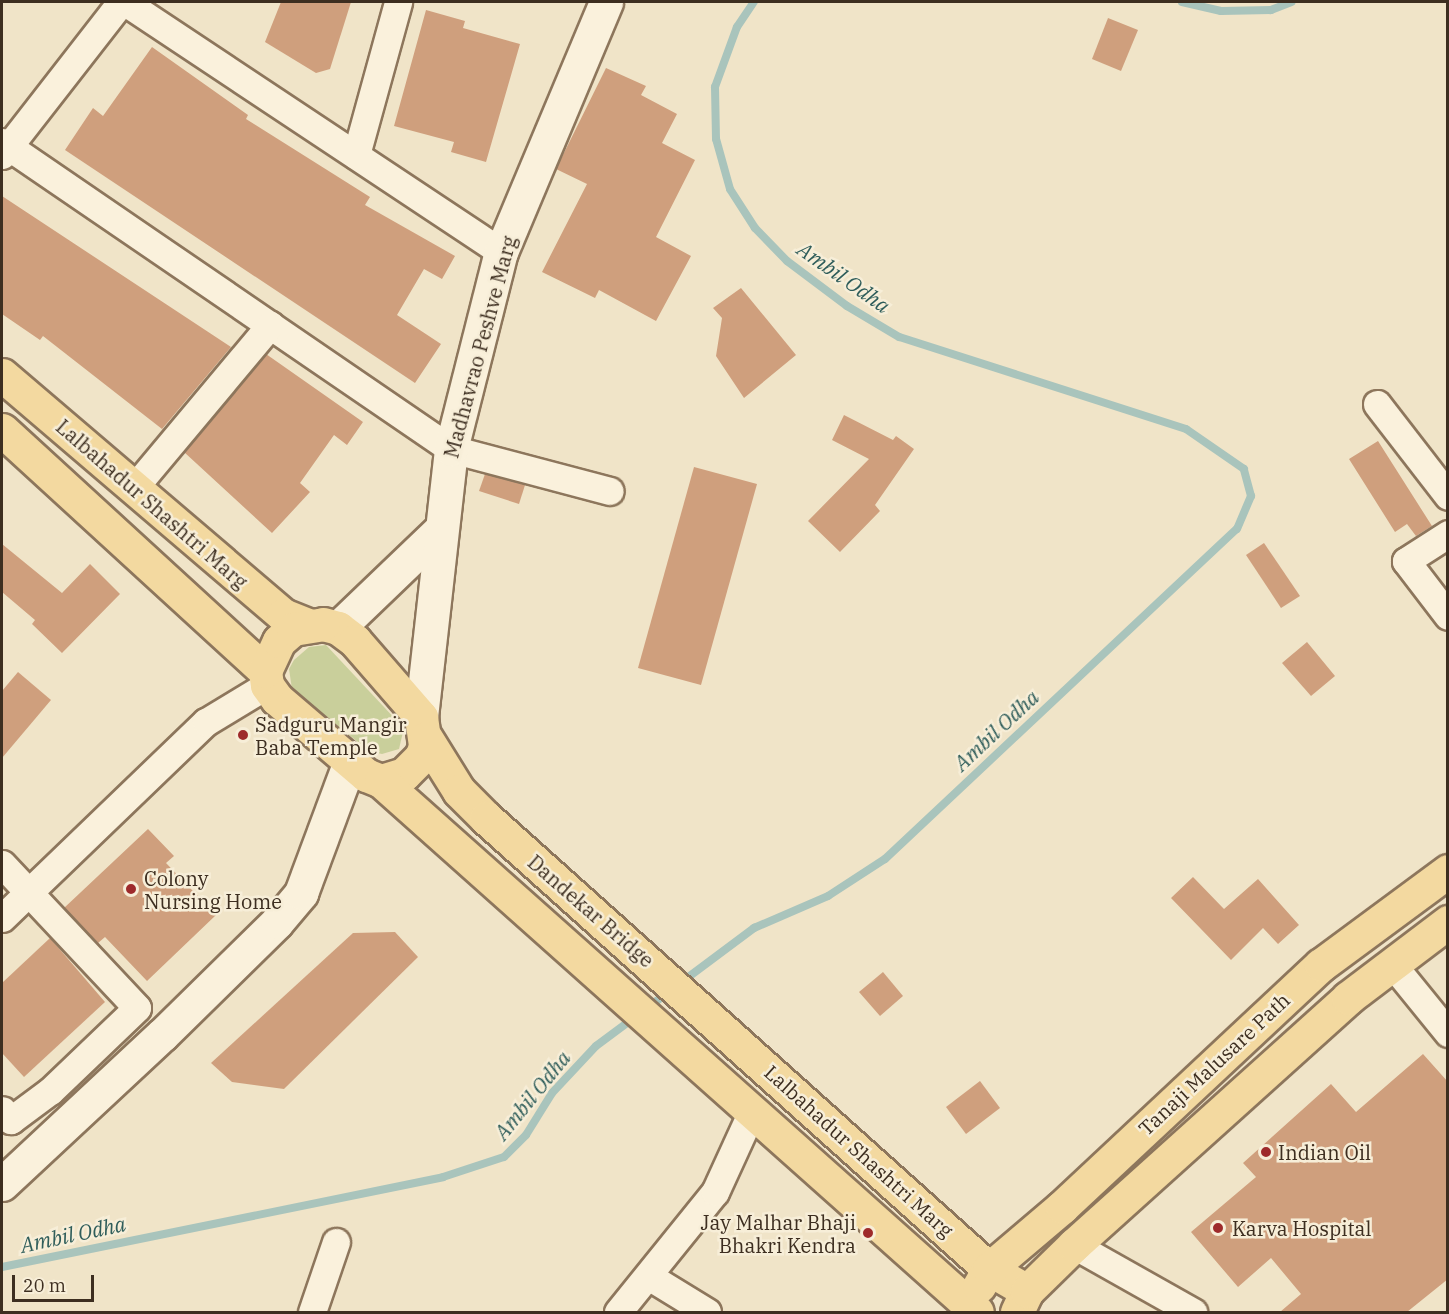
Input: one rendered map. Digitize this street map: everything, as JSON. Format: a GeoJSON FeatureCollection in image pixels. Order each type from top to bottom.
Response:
{"type":"FeatureCollection","features":[{"type":"Feature","properties":{"kind":"main road","name":"Lalbahadur Shashtri Marg"},"geometry":{"type":"LineString","coordinates":[[2,375],[283,615],[323,626],[355,641],[423,728]]}},
{"type":"Feature","properties":{"kind":"main road"},"geometry":{"type":"LineString","coordinates":[[5,441],[266,678],[277,699],[350,761],[381,781],[414,766],[423,728]]}},
{"type":"Feature","properties":{"kind":"main road"},"geometry":{"type":"LineString","coordinates":[[266,678],[279,641],[293,629],[323,626]]}},
{"type":"Feature","properties":{"kind":"main road","name":"Dandekar Bridge"},"geometry":{"type":"LineString","coordinates":[[423,728],[452,781],[486,818],[697,1005]]}},
{"type":"Feature","properties":{"kind":"main road","name":"Dandekar Bridge"},"geometry":{"type":"LineString","coordinates":[[381,781],[752,1111]]}},
{"type":"Feature","properties":{"kind":"main road","name":"Tanaji Malusare Path"},"geometry":{"type":"LineString","coordinates":[[970,1310],[989,1269],[1062,1207],[1321,966],[1448,871]]}},
{"type":"Feature","properties":{"kind":"main road","name":"Tanaji Malusare Path"},"geometry":{"type":"LineString","coordinates":[[1023,1300],[1074,1245],[1295,1047],[1392,964],[1448,922]]}},
{"type":"Feature","properties":{"kind":"main road","name":"Lalbahadur Shashtri Marg"},"geometry":{"type":"LineString","coordinates":[[697,1005],[1023,1300]]}},
{"type":"Feature","properties":{"kind":"main road"},"geometry":{"type":"LineString","coordinates":[[1266,1015],[1295,1047]]}},
{"type":"Feature","properties":{"kind":"main road"},"geometry":{"type":"LineString","coordinates":[[752,1111],[970,1310]]}},
{"type":"Feature","properties":{"kind":"street"},"geometry":{"type":"LineString","coordinates":[[121,2],[4,148],[451,449],[610,491]]}},
{"type":"Feature","properties":{"kind":"street"},"geometry":{"type":"LineString","coordinates":[[125,2],[501,252]]}},
{"type":"Feature","properties":{"kind":"street"},"geometry":{"type":"LineString","coordinates":[[356,155],[398,2]]}},
{"type":"Feature","properties":{"kind":"street","name":"Madhavrao Peshve Marg"},"geometry":{"type":"LineString","coordinates":[[423,728],[440,531],[451,449],[501,252],[606,2]]}},
{"type":"Feature","properties":{"kind":"street"},"geometry":{"type":"LineString","coordinates":[[134,489],[270,326]]}},
{"type":"Feature","properties":{"kind":"street"},"geometry":{"type":"LineString","coordinates":[[1377,404],[1448,496]]}},
{"type":"Feature","properties":{"kind":"street"},"geometry":{"type":"LineString","coordinates":[[323,626],[440,531]]}},
{"type":"Feature","properties":{"kind":"street"},"geometry":{"type":"LineString","coordinates":[[1448,534],[1406,561],[1448,616]]}},
{"type":"Feature","properties":{"kind":"street"},"geometry":{"type":"LineString","coordinates":[[2,918],[206,722],[266,678]]}},
{"type":"Feature","properties":{"kind":"street"},"geometry":{"type":"LineString","coordinates":[[2,1184],[162,1035],[289,908],[301,893],[350,761]]}},
{"type":"Feature","properties":{"kind":"street"},"geometry":{"type":"LineString","coordinates":[[2,864],[136,1008],[50,1091],[11,1120],[2,1110]]}},
{"type":"Feature","properties":{"kind":"street"},"geometry":{"type":"LineString","coordinates":[[1392,964],[1448,1033]]}},
{"type":"Feature","properties":{"kind":"street"},"geometry":{"type":"LineString","coordinates":[[618,1312],[650,1277],[715,1192],[752,1111]]}},
{"type":"Feature","properties":{"kind":"street"},"geometry":{"type":"LineString","coordinates":[[312,1312],[336,1242]]}},
{"type":"Feature","properties":{"kind":"street"},"geometry":{"type":"LineString","coordinates":[[1074,1245],[1193,1312]]}},
{"type":"Feature","properties":{"kind":"street"},"geometry":{"type":"LineString","coordinates":[[650,1277],[707,1312]]}},
{"type":"Feature","properties":{"kind":"green space"},"geometry":{"type":"Polygon","coordinates":[[[326,645],[398,722],[403,732],[399,749],[382,754],[369,751],[292,689],[289,669],[294,660],[309,647],[326,645]]]}},
{"type":"Feature","properties":{"kind":"building"},"geometry":{"type":"Polygon","coordinates":[[[281,2],[351,2],[330,69],[316,73],[265,42],[281,2]]]}},
{"type":"Feature","properties":{"kind":"building"},"geometry":{"type":"Polygon","coordinates":[[[426,10],[465,21],[463,28],[520,44],[486,162],[451,152],[454,142],[394,126],[426,10]]]}},
{"type":"Feature","properties":{"kind":"building"},"geometry":{"type":"Polygon","coordinates":[[[1108,18],[1138,30],[1121,71],[1092,59],[1108,18]]]}},
{"type":"Feature","properties":{"kind":"building"},"geometry":{"type":"Polygon","coordinates":[[[152,47],[248,115],[246,119],[370,197],[365,205],[455,256],[442,279],[424,269],[397,315],[441,344],[415,383],[65,150],[93,108],[103,116],[152,47]]]}},
{"type":"Feature","properties":{"kind":"building"},"geometry":{"type":"Polygon","coordinates":[[[606,68],[646,86],[641,95],[677,114],[662,143],[695,160],[656,237],[691,256],[656,321],[599,290],[595,298],[542,272],[587,184],[556,169],[606,68]]]}},
{"type":"Feature","properties":{"kind":"building"},"geometry":{"type":"Polygon","coordinates":[[[2,196],[231,347],[162,429],[43,336],[40,340],[2,314],[2,196]]]}},
{"type":"Feature","properties":{"kind":"building"},"geometry":{"type":"Polygon","coordinates":[[[741,288],[796,355],[744,398],[716,356],[722,318],[713,308],[741,288]]]}},
{"type":"Feature","properties":{"kind":"building"},"geometry":{"type":"Polygon","coordinates":[[[266,354],[363,422],[347,445],[334,435],[300,483],[310,492],[272,533],[184,452],[266,354]]]}},
{"type":"Feature","properties":{"kind":"building"},"geometry":{"type":"Polygon","coordinates":[[[844,415],[893,440],[896,436],[914,449],[875,505],[880,511],[840,552],[808,521],[869,459],[832,440],[844,415]]]}},
{"type":"Feature","properties":{"kind":"building"},"geometry":{"type":"Polygon","coordinates":[[[1378,441],[1432,526],[1416,536],[1407,524],[1395,532],[1349,459],[1378,441]]]}},
{"type":"Feature","properties":{"kind":"building"},"geometry":{"type":"Polygon","coordinates":[[[694,467],[757,484],[701,685],[638,668],[694,467]]]}},
{"type":"Feature","properties":{"kind":"building"},"geometry":{"type":"Polygon","coordinates":[[[485,474],[525,485],[519,504],[479,491],[485,474]]]}},
{"type":"Feature","properties":{"kind":"building"},"geometry":{"type":"Polygon","coordinates":[[[1264,543],[1300,596],[1281,608],[1246,555],[1264,543]]]}},
{"type":"Feature","properties":{"kind":"building"},"geometry":{"type":"Polygon","coordinates":[[[2,544],[62,593],[90,564],[120,594],[62,653],[32,624],[35,620],[2,592],[2,544]]]}},
{"type":"Feature","properties":{"kind":"building"},"geometry":{"type":"Polygon","coordinates":[[[1307,642],[1335,676],[1311,696],[1282,663],[1307,642]]]}},
{"type":"Feature","properties":{"kind":"building"},"geometry":{"type":"Polygon","coordinates":[[[18,672],[51,700],[2,758],[2,691],[18,672]]]}},
{"type":"Feature","properties":{"kind":"building"},"geometry":{"type":"Polygon","coordinates":[[[148,829],[174,856],[166,863],[216,915],[147,981],[105,937],[98,943],[64,908],[148,829]]]}},
{"type":"Feature","properties":{"kind":"building"},"geometry":{"type":"Polygon","coordinates":[[[1193,877],[1224,909],[1258,879],[1299,925],[1278,944],[1263,928],[1231,960],[1171,898],[1193,877]]]}},
{"type":"Feature","properties":{"kind":"building"},"geometry":{"type":"Polygon","coordinates":[[[395,932],[418,957],[284,1089],[232,1082],[211,1063],[353,933],[395,932]]]}},
{"type":"Feature","properties":{"kind":"building"},"geometry":{"type":"Polygon","coordinates":[[[50,938],[105,1002],[24,1077],[2,1053],[2,983],[50,938]]]}},
{"type":"Feature","properties":{"kind":"building"},"geometry":{"type":"Polygon","coordinates":[[[883,972],[903,996],[880,1016],[859,992],[883,972]]]}},
{"type":"Feature","properties":{"kind":"building"},"geometry":{"type":"Polygon","coordinates":[[[1423,1054],[1448,1082],[1448,1279],[1407,1312],[1280,1312],[1301,1294],[1271,1258],[1238,1287],[1191,1232],[1256,1177],[1243,1163],[1331,1084],[1356,1112],[1423,1054]]]}},
{"type":"Feature","properties":{"kind":"building"},"geometry":{"type":"Polygon","coordinates":[[[980,1081],[1000,1108],[966,1134],[946,1107],[980,1081]]]}},
{"type":"Feature","properties":{"kind":"waterway","name":"Ambil Odha"},"geometry":{"type":"LineString","coordinates":[[679,984],[754,928],[828,896],[885,859],[1237,529],[1251,496],[1244,469],[1186,429],[899,337],[847,306],[787,261],[755,228],[730,189],[716,139],[715,87],[737,27],[754,2]]}},
{"type":"Feature","properties":{"kind":"waterway","name":"Ambil Odha"},"geometry":{"type":"LineString","coordinates":[[1182,2],[1221,11],[1271,10],[1292,2]]}},
{"type":"Feature","properties":{"kind":"waterway","name":"Ambil Odha"},"geometry":{"type":"LineString","coordinates":[[645,1009],[669,992]]}},
{"type":"Feature","properties":{"kind":"waterway","name":"Ambil Odha"},"geometry":{"type":"LineString","coordinates":[[2,1267],[443,1177],[504,1157],[526,1135],[552,1093],[596,1046],[635,1017]]}},
{"type":"Feature","properties":{"kind":"place","name":"Sadguru Mangir Baba Temple"},"geometry":{"type":"Point","coordinates":[243,735]}},
{"type":"Feature","properties":{"kind":"place","name":"Colony Nursing Home"},"geometry":{"type":"Point","coordinates":[131,889]}},
{"type":"Feature","properties":{"kind":"place","name":"Indian Oil"},"geometry":{"type":"Point","coordinates":[1266,1152]}},
{"type":"Feature","properties":{"kind":"place","name":"Karva Hospital"},"geometry":{"type":"Point","coordinates":[1218,1228]}},
{"type":"Feature","properties":{"kind":"place","name":"Jay Malhar Bhaji Bhakri Kendra"},"geometry":{"type":"Point","coordinates":[868,1233]}}]}
